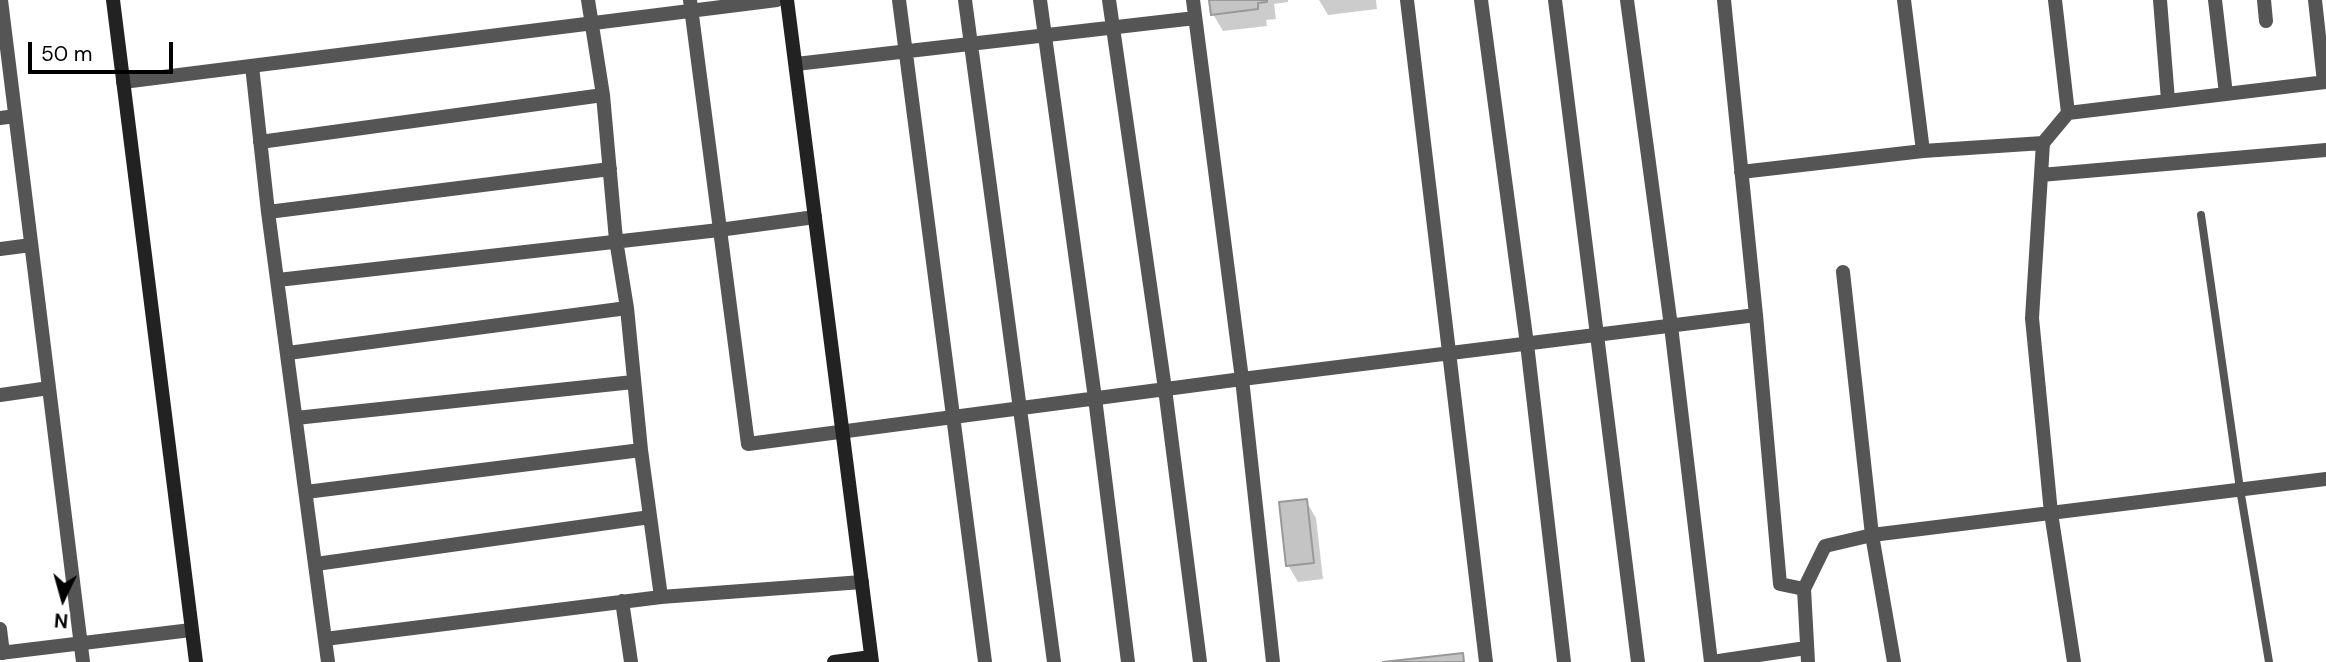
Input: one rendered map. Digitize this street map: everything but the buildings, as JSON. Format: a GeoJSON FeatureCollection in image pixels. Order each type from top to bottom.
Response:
{"type":"FeatureCollection","features":[{"type":"Feature","properties":{"kind":"street"},"geometry":{"type":"LineString","coordinates":[[1,0],[8,117],[31,245],[83,662]]}},
{"type":"Feature","properties":{"kind":"street"},"geometry":{"type":"LineString","coordinates":[[113,0],[196,662]]}},
{"type":"Feature","properties":{"kind":"street"},"geometry":{"type":"LineString","coordinates":[[588,0],[603,95],[616,240],[627,308],[633,382],[661,597]]}},
{"type":"Feature","properties":{"kind":"street"},"geometry":{"type":"LineString","coordinates":[[123,82],[591,23],[690,5],[776,0]]}},
{"type":"Feature","properties":{"kind":"street"},"geometry":{"type":"LineString","coordinates":[[788,0],[872,660],[834,662]]}},
{"type":"Feature","properties":{"kind":"street"},"geometry":{"type":"LineString","coordinates":[[899,0],[985,662]]}},
{"type":"Feature","properties":{"kind":"street"},"geometry":{"type":"LineString","coordinates":[[965,0],[1054,662]]}},
{"type":"Feature","properties":{"kind":"street"},"geometry":{"type":"LineString","coordinates":[[1040,0],[1128,662]]}},
{"type":"Feature","properties":{"kind":"street"},"geometry":{"type":"LineString","coordinates":[[1109,0],[1200,662]]}},
{"type":"Feature","properties":{"kind":"street"},"geometry":{"type":"LineString","coordinates":[[1193,0],[1242,379],[1273,662]]}},
{"type":"Feature","properties":{"kind":"street"},"geometry":{"type":"LineString","coordinates":[[1407,0],[1486,662]]}},
{"type":"Feature","properties":{"kind":"street"},"geometry":{"type":"LineString","coordinates":[[1481,0],[1527,344],[1564,662]]}},
{"type":"Feature","properties":{"kind":"street"},"geometry":{"type":"LineString","coordinates":[[1555,0],[1638,662]]}},
{"type":"Feature","properties":{"kind":"street"},"geometry":{"type":"LineString","coordinates":[[1627,0],[1671,326],[1711,662],[1807,655],[1804,589],[1825,546],[1872,535],[2326,479]]}},
{"type":"Feature","properties":{"kind":"street"},"geometry":{"type":"LineString","coordinates":[[1724,0],[1780,584],[1804,589]]}},
{"type":"Feature","properties":{"kind":"street"},"geometry":{"type":"LineString","coordinates":[[1904,0],[1923,151]]}},
{"type":"Feature","properties":{"kind":"street"},"geometry":{"type":"LineString","coordinates":[[2055,0],[2068,113]]}},
{"type":"Feature","properties":{"kind":"street"},"geometry":{"type":"LineString","coordinates":[[2160,0],[2168,100]]}},
{"type":"Feature","properties":{"kind":"street"},"geometry":{"type":"LineString","coordinates":[[2215,0],[2226,94]]}},
{"type":"Feature","properties":{"kind":"street"},"geometry":{"type":"LineString","coordinates":[[2264,0],[2266,21]]}},
{"type":"Feature","properties":{"kind":"street"},"geometry":{"type":"LineString","coordinates":[[2074,662],[2051,513],[2032,318],[2043,143],[2068,113],[2325,82],[2315,0]]}},
{"type":"Feature","properties":{"kind":"street"},"geometry":{"type":"LineString","coordinates":[[690,5],[747,444],[1756,315]]}},
{"type":"Feature","properties":{"kind":"street"},"geometry":{"type":"LineString","coordinates":[[796,64],[1195,18]]}},
{"type":"Feature","properties":{"kind":"street"},"geometry":{"type":"LineString","coordinates":[[251,66],[328,662]]}},
{"type":"Feature","properties":{"kind":"street"},"geometry":{"type":"LineString","coordinates":[[260,142],[603,95]]}},
{"type":"Feature","properties":{"kind":"street"},"geometry":{"type":"LineString","coordinates":[[1741,172],[1923,151],[2043,143]]}},
{"type":"Feature","properties":{"kind":"street"},"geometry":{"type":"LineString","coordinates":[[2041,175],[2326,150]]}},
{"type":"Feature","properties":{"kind":"street"},"geometry":{"type":"LineString","coordinates":[[268,212],[610,169]]}},
{"type":"Feature","properties":{"kind":"street"},"geometry":{"type":"LineString","coordinates":[[278,280],[815,217]]}},
{"type":"Feature","properties":{"kind":"street"},"geometry":{"type":"LineString","coordinates":[[0,249],[31,245]]}},
{"type":"Feature","properties":{"kind":"street"},"geometry":{"type":"LineString","coordinates":[[1843,272],[1872,535],[1894,662]]}},
{"type":"Feature","properties":{"kind":"street"},"geometry":{"type":"LineString","coordinates":[[288,353],[627,308]]}},
{"type":"Feature","properties":{"kind":"street"},"geometry":{"type":"LineString","coordinates":[[296,418],[633,382]]}},
{"type":"Feature","properties":{"kind":"street"},"geometry":{"type":"LineString","coordinates":[[0,395],[49,388]]}},
{"type":"Feature","properties":{"kind":"street"},"geometry":{"type":"LineString","coordinates":[[306,492],[641,450]]}},
{"type":"Feature","properties":{"kind":"street"},"geometry":{"type":"LineString","coordinates":[[316,564],[650,517]]}},
{"type":"Feature","properties":{"kind":"street"},"geometry":{"type":"LineString","coordinates":[[325,639],[622,601],[862,582]]}},
{"type":"Feature","properties":{"kind":"street"},"geometry":{"type":"LineString","coordinates":[[622,601],[631,662]]}},
{"type":"Feature","properties":{"kind":"street"},"geometry":{"type":"LineString","coordinates":[[0,629],[2,653],[191,630]]}},
{"type":"Feature","properties":{"kind":"lane"},"geometry":{"type":"LineString","coordinates":[[2201,215],[2240,489],[2269,662]]}}]}
